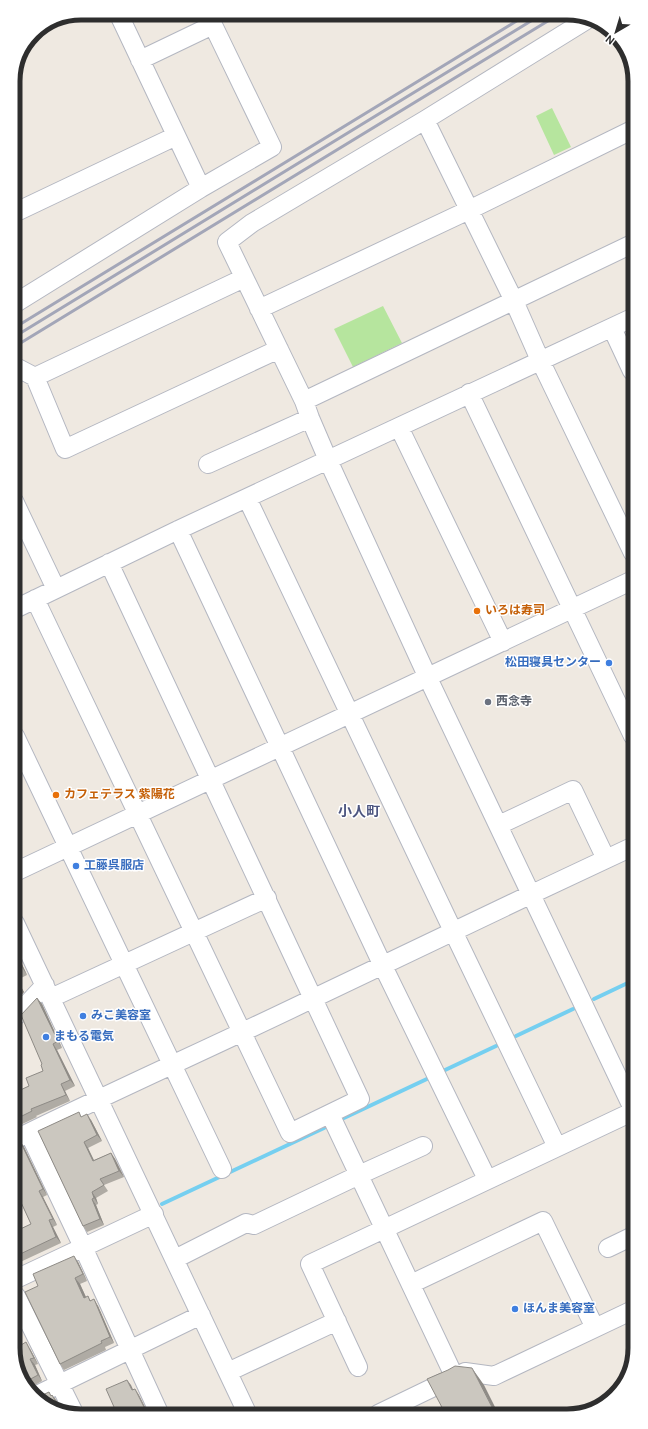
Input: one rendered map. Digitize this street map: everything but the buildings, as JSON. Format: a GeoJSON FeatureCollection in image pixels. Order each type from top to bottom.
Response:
{"type":"FeatureCollection","features":[{"type":"Feature","properties":{"kind":"street"},"geometry":{"type":"LineString","coordinates":[[121,20],[201,188]]}},
{"type":"Feature","properties":{"kind":"street"},"geometry":{"type":"LineString","coordinates":[[583,22],[425,120],[252,223],[227,242],[304,401],[328,460],[428,678],[628,1098]]}},
{"type":"Feature","properties":{"kind":"street"},"geometry":{"type":"LineString","coordinates":[[20,300],[201,188],[272,147],[213,25],[140,60]]}},
{"type":"Feature","properties":{"kind":"street"},"geometry":{"type":"LineString","coordinates":[[425,120],[514,301],[540,360],[628,543]]}},
{"type":"Feature","properties":{"kind":"street"},"geometry":{"type":"LineString","coordinates":[[260,309],[628,132]]}},
{"type":"Feature","properties":{"kind":"street"},"geometry":{"type":"LineString","coordinates":[[20,210],[176,136]]}},
{"type":"Feature","properties":{"kind":"street"},"geometry":{"type":"LineString","coordinates":[[304,401],[628,246]]}},
{"type":"Feature","properties":{"kind":"street"},"geometry":{"type":"LineString","coordinates":[[35,377],[244,278]]}},
{"type":"Feature","properties":{"kind":"street"},"geometry":{"type":"LineString","coordinates":[[20,607],[178,530],[628,320]]}},
{"type":"Feature","properties":{"kind":"street"},"geometry":{"type":"LineString","coordinates":[[612,328],[628,362]]}},
{"type":"Feature","properties":{"kind":"street"},"geometry":{"type":"LineString","coordinates":[[20,369],[35,377],[65,449],[279,349]]}},
{"type":"Feature","properties":{"kind":"street"},"geometry":{"type":"LineString","coordinates":[[469,393],[628,726]]}},
{"type":"Feature","properties":{"kind":"street"},"geometry":{"type":"LineString","coordinates":[[208,464],[310,418]]}},
{"type":"Feature","properties":{"kind":"street"},"geometry":{"type":"LineString","coordinates":[[399,427],[503,642]]}},
{"type":"Feature","properties":{"kind":"street"},"geometry":{"type":"LineString","coordinates":[[247,498],[349,715],[557,1146]]}},
{"type":"Feature","properties":{"kind":"street"},"geometry":{"type":"LineString","coordinates":[[20,514],[56,589]]}},
{"type":"Feature","properties":{"kind":"street"},"geometry":{"type":"LineString","coordinates":[[178,530],[382,964],[487,1179]]}},
{"type":"Feature","properties":{"kind":"street"},"geometry":{"type":"LineString","coordinates":[[36,599],[290,1133],[330,1114],[360,1099],[109,563]]}},
{"type":"Feature","properties":{"kind":"street"},"geometry":{"type":"LineString","coordinates":[[20,870],[628,582]]}},
{"type":"Feature","properties":{"kind":"street"},"geometry":{"type":"LineString","coordinates":[[20,747],[67,848],[173,1064],[222,1169]]}},
{"type":"Feature","properties":{"kind":"street"},"geometry":{"type":"LineString","coordinates":[[499,825],[573,790],[606,859]]}},
{"type":"Feature","properties":{"kind":"street"},"geometry":{"type":"LineString","coordinates":[[157,1409],[83,1247],[22,1136],[99,1098],[242,1032],[382,964],[628,849]]}},
{"type":"Feature","properties":{"kind":"street"},"geometry":{"type":"LineString","coordinates":[[20,1013],[48,992],[125,965],[267,898]]}},
{"type":"Feature","properties":{"kind":"street"},"geometry":{"type":"LineString","coordinates":[[20,932],[245,1409]]}},
{"type":"Feature","properties":{"kind":"street"},"geometry":{"type":"LineString","coordinates":[[330,1114],[455,1378]]}},
{"type":"Feature","properties":{"kind":"street"},"geometry":{"type":"LineString","coordinates":[[358,1367],[310,1264],[487,1179],[628,1114]]}},
{"type":"Feature","properties":{"kind":"street"},"geometry":{"type":"LineString","coordinates":[[175,1259],[246,1223],[254,1225],[423,1146]]}},
{"type":"Feature","properties":{"kind":"street"},"geometry":{"type":"LineString","coordinates":[[20,1277],[154,1214]]}},
{"type":"Feature","properties":{"kind":"street"},"geometry":{"type":"LineString","coordinates":[[411,1284],[543,1221],[595,1328]]}},
{"type":"Feature","properties":{"kind":"street"},"geometry":{"type":"LineString","coordinates":[[608,1248],[628,1238]]}},
{"type":"Feature","properties":{"kind":"street"},"geometry":{"type":"LineString","coordinates":[[20,1304],[72,1408]]}},
{"type":"Feature","properties":{"kind":"street"},"geometry":{"type":"LineString","coordinates":[[389,1409],[465,1372],[494,1376],[628,1312]]}},
{"type":"Feature","properties":{"kind":"street"},"geometry":{"type":"LineString","coordinates":[[41,1393],[202,1315]]}},
{"type":"Feature","properties":{"kind":"street"},"geometry":{"type":"LineString","coordinates":[[228,1372],[337,1321]]}},
{"type":"Feature","properties":{"kind":"green space"},"geometry":{"type":"Polygon","coordinates":[[[552,108],[571,147],[554,155],[536,116],[552,108]]]}},
{"type":"Feature","properties":{"kind":"green space"},"geometry":{"type":"Polygon","coordinates":[[[383,306],[402,343],[353,367],[334,329],[383,306]]]}},
{"type":"Feature","properties":{"kind":"waterway"},"geometry":{"type":"LineString","coordinates":[[594,999],[628,983]]}},
{"type":"Feature","properties":{"kind":"waterway"},"geometry":{"type":"LineString","coordinates":[[516,1036],[573,1009]]}},
{"type":"Feature","properties":{"kind":"waterway"},"geometry":{"type":"LineString","coordinates":[[443,1071],[496,1046]]}},
{"type":"Feature","properties":{"kind":"waterway"},"geometry":{"type":"LineString","coordinates":[[344,1118],[429,1078]]}},
{"type":"Feature","properties":{"kind":"waterway"},"geometry":{"type":"LineString","coordinates":[[162,1204],[324,1128]]}},
{"type":"Feature","properties":{"kind":"railway"},"geometry":{"type":"LineString","coordinates":[[20,324],[518,20]]}},
{"type":"Feature","properties":{"kind":"railway"},"geometry":{"type":"LineString","coordinates":[[20,333],[533,20]]}},
{"type":"Feature","properties":{"kind":"railway"},"geometry":{"type":"LineString","coordinates":[[20,343],[550,20]]}},
{"type":"Feature","properties":{"kind":"place","name":"いろは寿司"},"geometry":{"type":"Point","coordinates":[477,611]}},
{"type":"Feature","properties":{"kind":"place","name":"松田寝具センター"},"geometry":{"type":"Point","coordinates":[609,663]}},
{"type":"Feature","properties":{"kind":"place","name":"西念寺"},"geometry":{"type":"Point","coordinates":[488,702]}},
{"type":"Feature","properties":{"kind":"place","name":"カフェテラス 紫陽花"},"geometry":{"type":"Point","coordinates":[56,795]}},
{"type":"Feature","properties":{"kind":"place","name":"工藤呉服店"},"geometry":{"type":"Point","coordinates":[76,866]}},
{"type":"Feature","properties":{"kind":"place","name":"みこ美容室"},"geometry":{"type":"Point","coordinates":[83,1016]}},
{"type":"Feature","properties":{"kind":"place","name":"まもる電気"},"geometry":{"type":"Point","coordinates":[46,1037]}},
{"type":"Feature","properties":{"kind":"place","name":"ほんま美容室"},"geometry":{"type":"Point","coordinates":[515,1309]}},
{"type":"Feature","properties":{"kind":"district","name":"小人町"},"geometry":{"type":"Point","coordinates":[359,812]}}]}
